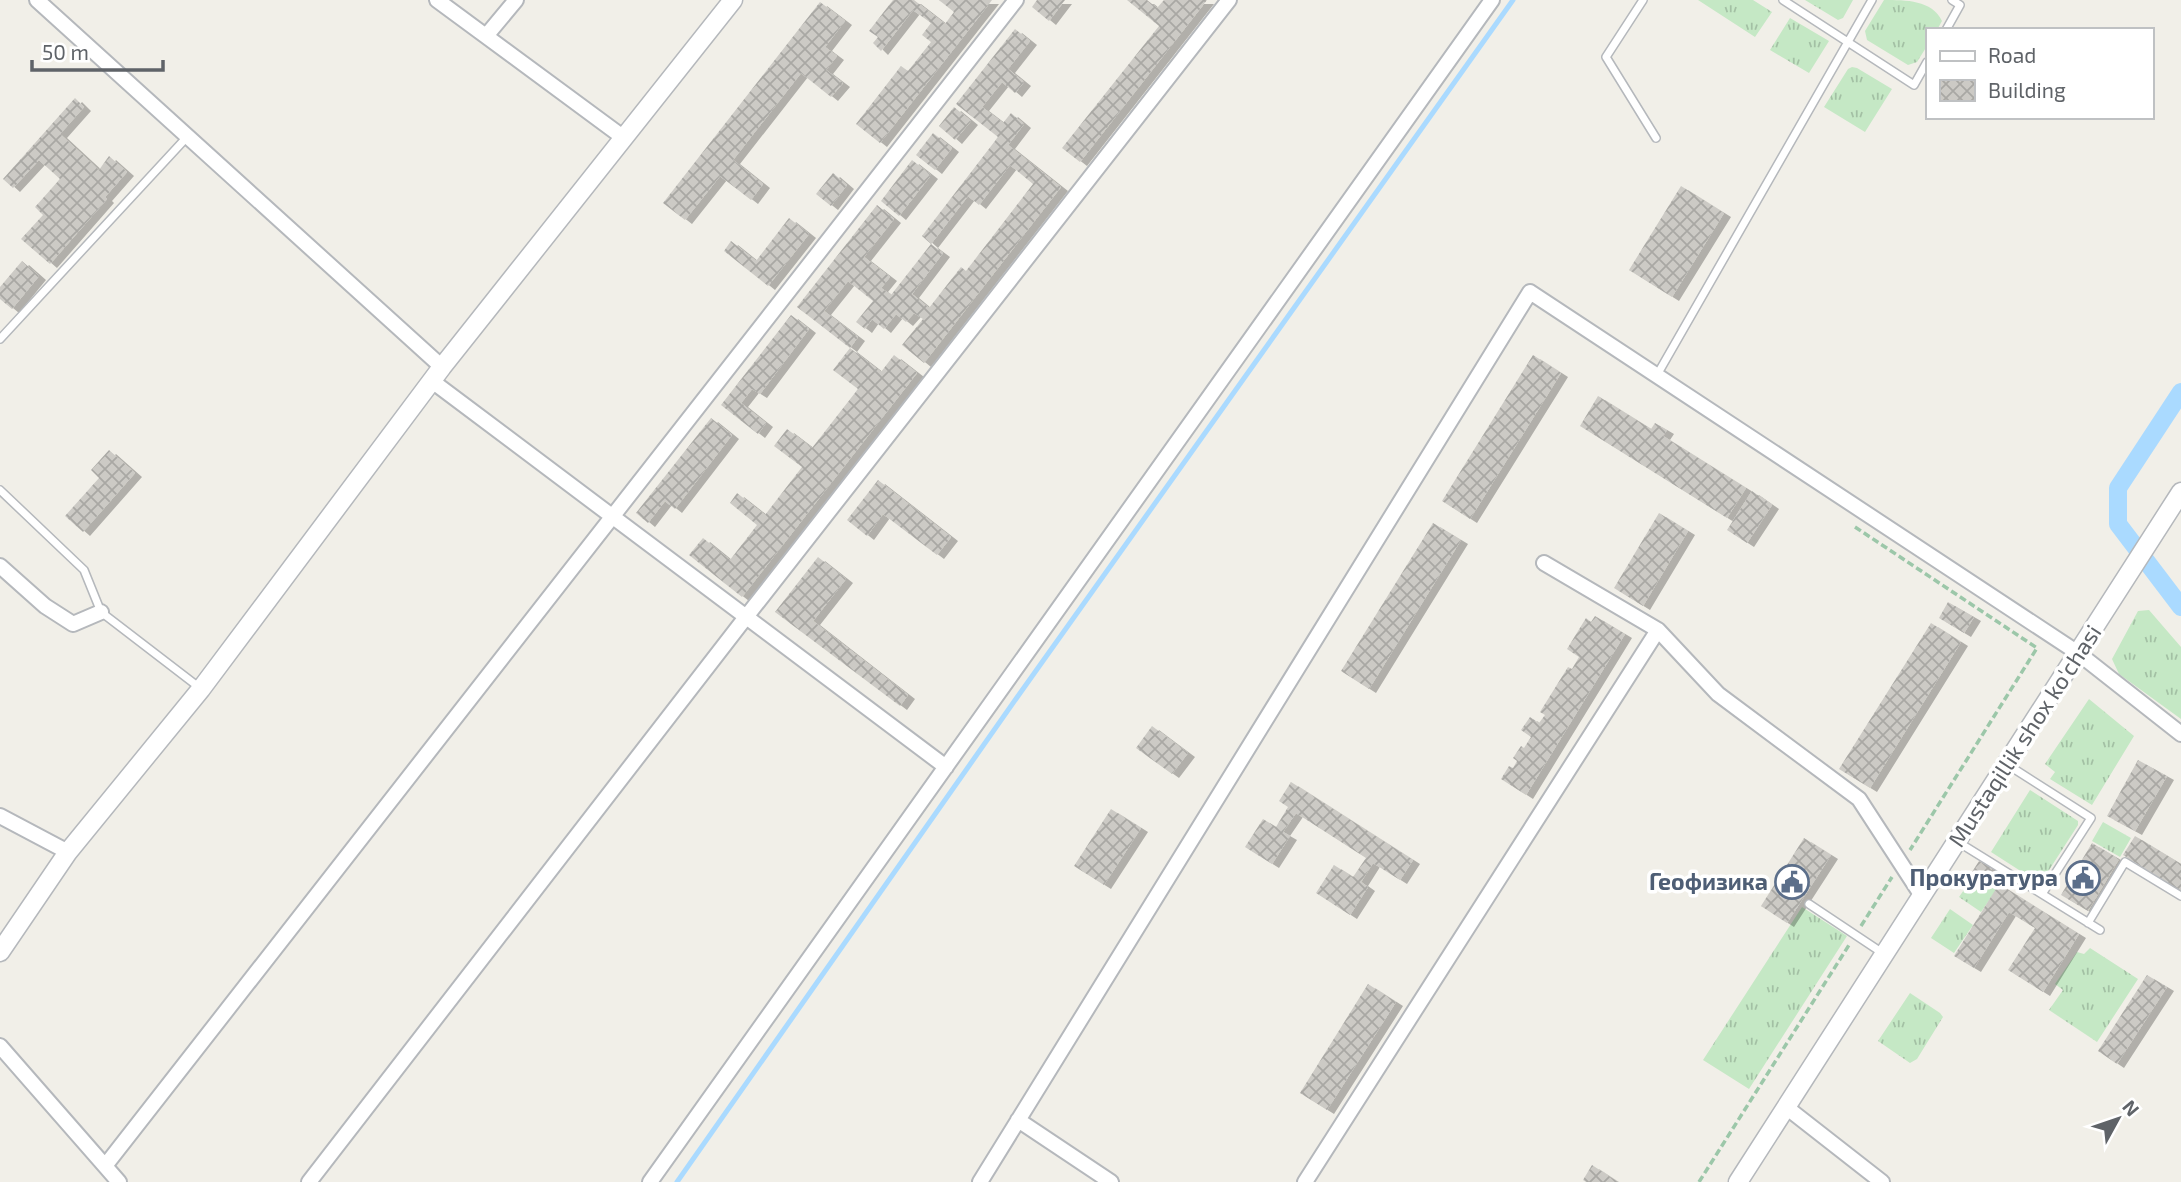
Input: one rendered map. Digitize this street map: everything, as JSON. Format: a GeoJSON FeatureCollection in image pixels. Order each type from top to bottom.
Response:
{"type":"FeatureCollection","features":[{"type":"Feature","properties":{"kind":"street"},"geometry":{"type":"LineString","coordinates":[[37,0],[187,137],[437,374],[612,516],[946,767]]}},
{"type":"Feature","properties":{"kind":"street"},"geometry":{"type":"LineString","coordinates":[[437,0],[624,138]]}},
{"type":"Feature","properties":{"kind":"street"},"geometry":{"type":"LineString","coordinates":[[486,36],[516,0]]}},
{"type":"Feature","properties":{"kind":"street"},"geometry":{"type":"LineString","coordinates":[[0,951],[68,852],[201,689],[437,374],[733,0]]}},
{"type":"Feature","properties":{"kind":"street"},"geometry":{"type":"LineString","coordinates":[[105,1166],[1016,0]]}},
{"type":"Feature","properties":{"kind":"street"},"geometry":{"type":"LineString","coordinates":[[309,1182],[746,617],[1229,0]]}},
{"type":"Feature","properties":{"kind":"street"},"geometry":{"type":"LineString","coordinates":[[650,1182],[1492,0]]}},
{"type":"Feature","properties":{"kind":"street"},"geometry":{"type":"LineString","coordinates":[[980,1182],[1530,292],[2078,653],[2181,734]]}},
{"type":"Feature","properties":{"kind":"street","name":"Mustaqillik shox ko'chasi"},"geometry":{"type":"LineString","coordinates":[[1738,1182],[2181,492]]}},
{"type":"Feature","properties":{"kind":"street"},"geometry":{"type":"LineString","coordinates":[[1544,563],[1658,629],[1718,694],[1859,799],[1922,896]]}},
{"type":"Feature","properties":{"kind":"street"},"geometry":{"type":"LineString","coordinates":[[0,566],[45,606],[73,624],[100,612]]}},
{"type":"Feature","properties":{"kind":"street"},"geometry":{"type":"LineString","coordinates":[[1305,1182],[1658,629]]}},
{"type":"Feature","properties":{"kind":"street"},"geometry":{"type":"LineString","coordinates":[[0,816],[68,852]]}},
{"type":"Feature","properties":{"kind":"street"},"geometry":{"type":"LineString","coordinates":[[0,1046],[119,1182]]}},
{"type":"Feature","properties":{"kind":"street"},"geometry":{"type":"LineString","coordinates":[[1786,1107],[1882,1182]]}},
{"type":"Feature","properties":{"kind":"street"},"geometry":{"type":"LineString","coordinates":[[1018,1120],[1111,1182]]}},
{"type":"Feature","properties":{"kind":"lane"},"geometry":{"type":"LineString","coordinates":[[1643,0],[1606,57],[1656,138]]}},
{"type":"Feature","properties":{"kind":"lane"},"geometry":{"type":"LineString","coordinates":[[1783,0],[1914,85],[1926,64]]}},
{"type":"Feature","properties":{"kind":"lane"},"geometry":{"type":"LineString","coordinates":[[1657,376],[1872,0]]}},
{"type":"Feature","properties":{"kind":"lane"},"geometry":{"type":"LineString","coordinates":[[1947,28],[1960,5],[1952,0]]}},
{"type":"Feature","properties":{"kind":"lane"},"geometry":{"type":"LineString","coordinates":[[0,340],[187,137]]}},
{"type":"Feature","properties":{"kind":"lane"},"geometry":{"type":"LineString","coordinates":[[0,490],[84,570],[100,612],[201,689]]}},
{"type":"Feature","properties":{"kind":"lane"},"geometry":{"type":"LineString","coordinates":[[2007,764],[2091,818],[2042,894]]}},
{"type":"Feature","properties":{"kind":"lane"},"geometry":{"type":"LineString","coordinates":[[1957,841],[2100,930]]}},
{"type":"Feature","properties":{"kind":"lane"},"geometry":{"type":"LineString","coordinates":[[2088,923],[2126,862],[2181,896]]}},
{"type":"Feature","properties":{"kind":"lane"},"geometry":{"type":"LineString","coordinates":[[1809,904],[1885,954]]}},
{"type":"Feature","properties":{"kind":"path"},"geometry":{"type":"LineString","coordinates":[[1699,1182],[2037,648],[1852,525]]}},
{"type":"Feature","properties":{"kind":"green space"},"geometry":{"type":"Polygon","coordinates":[[[1698,0],[1753,0],[1772,12],[1755,37],[1698,0]]]}},
{"type":"Feature","properties":{"kind":"green space"},"geometry":{"type":"Polygon","coordinates":[[[1805,0],[1853,0],[1843,18],[1838,20],[1805,0]]]}},
{"type":"Feature","properties":{"kind":"green space"},"geometry":{"type":"Polygon","coordinates":[[[1884,0],[1925,5],[1938,14],[1942,21],[1938,28],[1926,28],[1926,48],[1917,62],[1908,65],[1867,40],[1865,31],[1884,0]]]}},
{"type":"Feature","properties":{"kind":"green space"},"geometry":{"type":"Polygon","coordinates":[[[1790,18],[1829,41],[1809,73],[1770,50],[1790,18]]]}},
{"type":"Feature","properties":{"kind":"green space"},"geometry":{"type":"Polygon","coordinates":[[[1852,67],[1892,89],[1865,132],[1824,107],[1848,69],[1852,67]]]}},
{"type":"Feature","properties":{"kind":"green space"},"geometry":{"type":"Polygon","coordinates":[[[2149,610],[2181,647],[2181,719],[2119,674],[2112,659],[2138,611],[2149,610]]]}},
{"type":"Feature","properties":{"kind":"green space"},"geometry":{"type":"Polygon","coordinates":[[[2089,699],[2134,736],[2092,805],[2050,779],[2055,772],[2045,764],[2089,699]]]}},
{"type":"Feature","properties":{"kind":"green space"},"geometry":{"type":"Polygon","coordinates":[[[2030,790],[2078,821],[2042,881],[2033,879],[1991,852],[2030,790]]]}},
{"type":"Feature","properties":{"kind":"green space"},"geometry":{"type":"Polygon","coordinates":[[[2103,822],[2131,838],[2120,857],[2092,841],[2103,822]]]}},
{"type":"Feature","properties":{"kind":"green space"},"geometry":{"type":"Polygon","coordinates":[[[1975,874],[1997,889],[1981,912],[1959,897],[1975,874]]]}},
{"type":"Feature","properties":{"kind":"green space"},"geometry":{"type":"Polygon","coordinates":[[[1802,907],[1847,936],[1749,1089],[1703,1060],[1802,907]]]}},
{"type":"Feature","properties":{"kind":"green space"},"geometry":{"type":"Polygon","coordinates":[[[1950,909],[1973,925],[1954,953],[1931,938],[1950,909]]]}},
{"type":"Feature","properties":{"kind":"green space"},"geometry":{"type":"Polygon","coordinates":[[[2090,948],[2138,979],[2097,1042],[2049,1010],[2063,990],[2055,984],[2077,952],[2084,954],[2090,948]]]}},
{"type":"Feature","properties":{"kind":"green space"},"geometry":{"type":"Polygon","coordinates":[[[1910,993],[1943,1017],[1917,1059],[1910,1063],[1878,1041],[1910,993]]]}},
{"type":"Feature","properties":{"kind":"building"},"geometry":{"type":"Polygon","coordinates":[[[893,0],[914,0],[945,24],[954,12],[939,0],[992,0],[880,143],[856,124],[901,66],[908,71],[931,42],[922,35],[931,23],[913,10],[881,51],[873,43],[878,37],[869,31],[893,0]]]}},
{"type":"Feature","properties":{"kind":"building"},"geometry":{"type":"Polygon","coordinates":[[[1037,0],[1065,0],[1049,21],[1032,7],[1037,0]]]}},
{"type":"Feature","properties":{"kind":"building"},"geometry":{"type":"Polygon","coordinates":[[[1127,0],[1147,0],[1157,8],[1164,0],[1207,0],[1080,162],[1062,148],[1159,26],[1127,0]]]}},
{"type":"Feature","properties":{"kind":"building"},"geometry":{"type":"Polygon","coordinates":[[[820,2],[845,21],[825,47],[837,56],[826,70],[843,83],[831,97],[801,73],[733,160],[763,184],[751,200],[720,176],[685,220],[663,203],[820,2]]]}},
{"type":"Feature","properties":{"kind":"building"},"geometry":{"type":"Polygon","coordinates":[[[1015,29],[1030,41],[1008,69],[1024,82],[1015,93],[1002,82],[982,107],[1003,123],[1011,113],[1024,124],[1008,145],[1061,187],[924,363],[902,345],[923,319],[914,313],[906,322],[896,314],[884,329],[872,319],[865,329],[856,322],[873,301],[848,281],[824,311],[858,337],[850,348],[797,307],[877,205],[894,219],[864,257],[890,277],[881,288],[891,295],[931,244],[922,236],[998,137],[956,104],[1015,29]],[[1010,165],[979,205],[968,196],[931,244],[943,253],[912,294],[929,308],[961,267],[966,271],[1033,184],[1010,165]]]}},
{"type":"Feature","properties":{"kind":"building"},"geometry":{"type":"Polygon","coordinates":[[[75,98],[84,107],[60,134],[99,170],[109,156],[127,172],[50,264],[21,239],[43,215],[35,207],[60,179],[39,160],[13,188],[3,179],[75,98]]]}},
{"type":"Feature","properties":{"kind":"building"},"geometry":{"type":"Polygon","coordinates":[[[954,107],[971,121],[955,140],[939,126],[954,107]]]}},
{"type":"Feature","properties":{"kind":"building"},"geometry":{"type":"Polygon","coordinates":[[[933,133],[952,148],[935,170],[916,155],[933,133]]]}},
{"type":"Feature","properties":{"kind":"building"},"geometry":{"type":"Polygon","coordinates":[[[912,160],[931,175],[899,216],[881,201],[912,160]]]}},
{"type":"Feature","properties":{"kind":"building"},"geometry":{"type":"Polygon","coordinates":[[[833,173],[847,185],[831,206],[816,194],[833,173]]]}},
{"type":"Feature","properties":{"kind":"building"},"geometry":{"type":"Polygon","coordinates":[[[1681,186],[1724,213],[1672,297],[1629,270],[1681,186]]]}},
{"type":"Feature","properties":{"kind":"building"},"geometry":{"type":"Polygon","coordinates":[[[789,218],[809,234],[768,286],[724,251],[731,241],[756,261],[789,218]]]}},
{"type":"Feature","properties":{"kind":"building"},"geometry":{"type":"Polygon","coordinates":[[[22,261],[39,276],[12,309],[0,299],[0,287],[22,261]]]}},
{"type":"Feature","properties":{"kind":"building"},"geometry":{"type":"Polygon","coordinates":[[[791,315],[809,329],[760,394],[752,389],[741,403],[766,423],[758,434],[721,405],[791,315]]]}},
{"type":"Feature","properties":{"kind":"building"},"geometry":{"type":"Polygon","coordinates":[[[850,348],[881,372],[894,355],[917,373],[742,597],[689,555],[703,538],[730,560],[757,525],[730,503],[737,493],[765,515],[802,467],[774,446],[787,429],[812,448],[858,389],[833,370],[850,348]]]}},
{"type":"Feature","properties":{"kind":"building"},"geometry":{"type":"Polygon","coordinates":[[[1533,355],[1561,373],[1470,519],[1442,501],[1533,355]]]}},
{"type":"Feature","properties":{"kind":"building"},"geometry":{"type":"Polygon","coordinates":[[[1598,396],[1651,429],[1655,423],[1667,430],[1663,436],[1746,488],[1727,518],[1580,426],[1598,396]]]}},
{"type":"Feature","properties":{"kind":"building"},"geometry":{"type":"Polygon","coordinates":[[[711,418],[732,435],[675,509],[665,501],[648,523],[636,513],[711,418]]]}},
{"type":"Feature","properties":{"kind":"building"},"geometry":{"type":"Polygon","coordinates":[[[109,450],[135,473],[83,532],[65,516],[99,478],[91,470],[109,450]]]}},
{"type":"Feature","properties":{"kind":"building"},"geometry":{"type":"Polygon","coordinates":[[[878,480],[951,537],[937,555],[883,514],[867,536],[847,520],[878,480]]]}},
{"type":"Feature","properties":{"kind":"building"},"geometry":{"type":"Polygon","coordinates":[[[1752,491],[1772,505],[1747,543],[1727,530],[1752,491]]]}},
{"type":"Feature","properties":{"kind":"building"},"geometry":{"type":"Polygon","coordinates":[[[1659,513],[1688,531],[1643,606],[1614,588],[1659,513]]]}},
{"type":"Feature","properties":{"kind":"building"},"geometry":{"type":"Polygon","coordinates":[[[1433,523],[1461,540],[1369,689],[1341,671],[1433,523]]]}},
{"type":"Feature","properties":{"kind":"building"},"geometry":{"type":"Polygon","coordinates":[[[818,557],[846,579],[813,621],[908,695],[900,706],[775,612],[818,557]]]}},
{"type":"Feature","properties":{"kind":"building"},"geometry":{"type":"Polygon","coordinates":[[[1948,602],[1974,617],[1964,633],[1939,618],[1948,602]]]}},
{"type":"Feature","properties":{"kind":"building"},"geometry":{"type":"Polygon","coordinates":[[[1595,616],[1625,634],[1526,795],[1501,779],[1509,766],[1513,768],[1517,761],[1513,758],[1531,737],[1521,730],[1530,717],[1539,723],[1545,715],[1540,712],[1568,667],[1572,669],[1579,657],[1567,649],[1586,618],[1591,622],[1595,616]]]}},
{"type":"Feature","properties":{"kind":"building"},"geometry":{"type":"Polygon","coordinates":[[[1931,623],[1961,642],[1870,788],[1839,769],[1931,623]]]}},
{"type":"Feature","properties":{"kind":"building"},"geometry":{"type":"Polygon","coordinates":[[[1152,726],[1188,753],[1172,774],[1136,748],[1152,726]]]}},
{"type":"Feature","properties":{"kind":"building"},"geometry":{"type":"Polygon","coordinates":[[[2138,760],[2167,776],[2135,831],[2107,816],[2138,760]]]}},
{"type":"Feature","properties":{"kind":"building"},"geometry":{"type":"Polygon","coordinates":[[[1291,782],[1413,860],[1400,880],[1373,863],[1361,882],[1368,887],[1350,915],[1316,893],[1334,865],[1353,877],[1366,858],[1296,813],[1283,832],[1290,836],[1272,864],[1245,847],[1263,819],[1276,827],[1288,807],[1279,801],[1291,782]]]}},
{"type":"Feature","properties":{"kind":"building"},"geometry":{"type":"Polygon","coordinates":[[[1111,809],[1141,828],[1104,885],[1074,866],[1111,809]]]}},
{"type":"Feature","properties":{"kind":"building"},"geometry":{"type":"Polygon","coordinates":[[[2135,836],[2181,864],[2181,891],[2123,855],[2135,836]]]}},
{"type":"Feature","properties":{"kind":"building"},"geometry":{"type":"Polygon","coordinates":[[[1804,838],[1831,855],[1787,923],[1761,906],[1804,838]]]}},
{"type":"Feature","properties":{"kind":"building"},"geometry":{"type":"Polygon","coordinates":[[[2092,843],[2119,859],[2088,911],[2061,895],[2092,843]]]}},
{"type":"Feature","properties":{"kind":"building"},"geometry":{"type":"Polygon","coordinates":[[[1979,861],[1992,868],[1985,880],[1972,872],[1979,861]]]}},
{"type":"Feature","properties":{"kind":"building"},"geometry":{"type":"Polygon","coordinates":[[[1999,884],[2079,934],[2043,992],[2008,970],[2035,928],[2009,912],[1974,968],[1954,956],[1999,884]]]}},
{"type":"Feature","properties":{"kind":"building"},"geometry":{"type":"Polygon","coordinates":[[[2147,975],[2167,987],[2117,1064],[2098,1051],[2147,975]]]}},
{"type":"Feature","properties":{"kind":"building"},"geometry":{"type":"Polygon","coordinates":[[[1368,984],[1396,1002],[1327,1110],[1300,1093],[1368,984]]]}},
{"type":"Feature","properties":{"kind":"building"},"geometry":{"type":"Polygon","coordinates":[[[1592,1165],[1618,1182],[1586,1182],[1583,1180],[1592,1165]]]}},
{"type":"Feature","properties":{"kind":"waterway"},"geometry":{"type":"LineString","coordinates":[[677,1182],[1018,696],[1513,0]]}},
{"type":"Feature","properties":{"kind":"waterway"},"geometry":{"type":"LineString","coordinates":[[2181,392],[2118,488],[2118,524],[2181,607]]}},
{"type":"Feature","properties":{"kind":"place","name":"Прокуратура"},"geometry":{"type":"Point","coordinates":[2083,878]}},
{"type":"Feature","properties":{"kind":"place","name":"Геофизика"},"geometry":{"type":"Point","coordinates":[1792,882]}}]}
